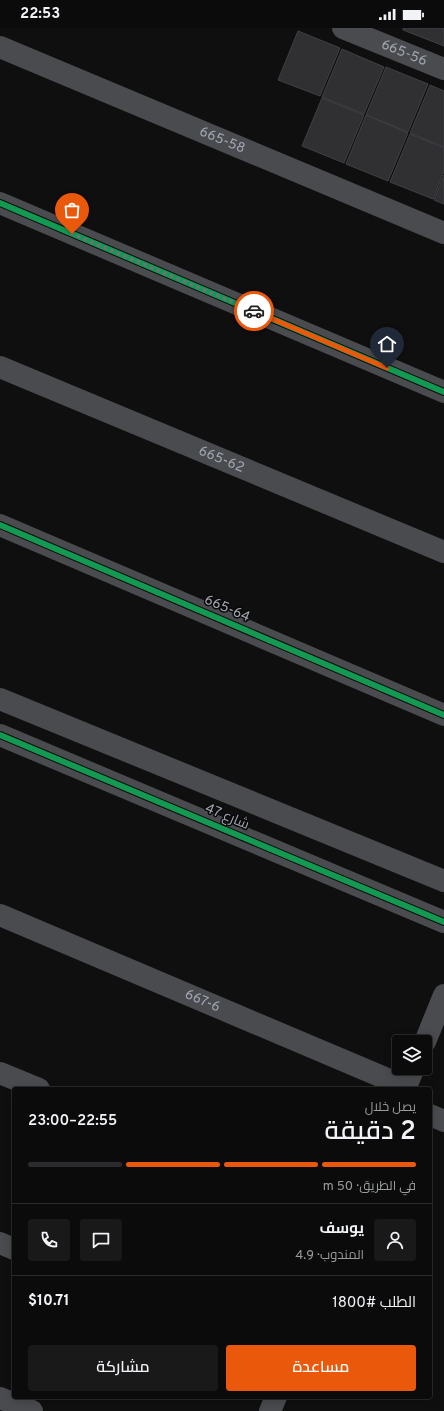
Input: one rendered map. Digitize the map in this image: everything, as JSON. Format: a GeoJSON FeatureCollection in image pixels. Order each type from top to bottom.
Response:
{"type":"FeatureCollection","features":[{"type":"Feature","properties":{"kind":"street","name":"665-56"},"geometry":{"type":"LineString","coordinates":[[343,28],[444,69]]}},
{"type":"Feature","properties":{"kind":"street","name":"665-58"},"geometry":{"type":"LineString","coordinates":[[0,47],[444,233]]}},
{"type":"Feature","properties":{"kind":"street"},"geometry":{"type":"LineString","coordinates":[[0,203],[444,392]]}},
{"type":"Feature","properties":{"kind":"street","name":"665-62"},"geometry":{"type":"LineString","coordinates":[[0,367],[444,552]]}},
{"type":"Feature","properties":{"kind":"street","name":"665-64"},"geometry":{"type":"LineString","coordinates":[[0,525],[444,715]]}},
{"type":"Feature","properties":{"kind":"street","name":"شارع 47"},"geometry":{"type":"LineString","coordinates":[[0,699],[444,881]]}},
{"type":"Feature","properties":{"kind":"street","name":"شارع 47"},"geometry":{"type":"LineString","coordinates":[[0,735],[444,922]]}},
{"type":"Feature","properties":{"kind":"street","name":"667-6"},"geometry":{"type":"LineString","coordinates":[[0,915],[408,1081]]}},
{"type":"Feature","properties":{"kind":"street"},"geometry":{"type":"LineString","coordinates":[[428,1035],[444,995]]}},
{"type":"Feature","properties":{"kind":"street"},"geometry":{"type":"LineString","coordinates":[[0,1073],[34,1087]]}},
{"type":"Feature","properties":{"kind":"street"},"geometry":{"type":"LineString","coordinates":[[432,1116],[444,1121]]}},
{"type":"Feature","properties":{"kind":"street"},"geometry":{"type":"LineString","coordinates":[[0,1243],[12,1248]]}},
{"type":"Feature","properties":{"kind":"street"},"geometry":{"type":"LineString","coordinates":[[0,1398],[32,1411]]}},
{"type":"Feature","properties":{"kind":"street"},"geometry":{"type":"LineString","coordinates":[[270,1411],[275,1399]]}},
{"type":"Feature","properties":{"kind":"building"},"geometry":{"type":"Polygon","coordinates":[[[403,28],[444,28],[444,46],[403,30],[403,28]]]}},
{"type":"Feature","properties":{"kind":"building"},"geometry":{"type":"Polygon","coordinates":[[[298,31],[340,48],[320,96],[278,80],[298,31]]]}},
{"type":"Feature","properties":{"kind":"building"},"geometry":{"type":"Polygon","coordinates":[[[342,49],[384,67],[364,114],[322,97],[342,49]]]}},
{"type":"Feature","properties":{"kind":"building"},"geometry":{"type":"Polygon","coordinates":[[[386,67],[428,84],[408,132],[366,115],[386,67]]]}},
{"type":"Feature","properties":{"kind":"building"},"geometry":{"type":"Polygon","coordinates":[[[430,85],[444,91],[444,147],[410,133],[430,85]]]}},
{"type":"Feature","properties":{"kind":"building"},"geometry":{"type":"Polygon","coordinates":[[[322,98],[364,115],[344,163],[302,146],[322,98]]]}},
{"type":"Feature","properties":{"kind":"building"},"geometry":{"type":"Polygon","coordinates":[[[366,115],[408,133],[388,181],[346,164],[366,115]]]}},
{"type":"Feature","properties":{"kind":"building"},"geometry":{"type":"Polygon","coordinates":[[[410,134],[444,148],[444,171],[433,199],[390,182],[410,134]]]}},
{"type":"Feature","properties":{"kind":"building"},"geometry":{"type":"Polygon","coordinates":[[[444,175],[444,204],[434,200],[444,175]]]}},
{"type":"Feature","properties":{"kind":"cycle path"},"geometry":{"type":"LineString","coordinates":[[0,203],[444,392]]}},
{"type":"Feature","properties":{"kind":"cycle path"},"geometry":{"type":"LineString","coordinates":[[0,525],[444,715]]}},
{"type":"Feature","properties":{"kind":"cycle path"},"geometry":{"type":"LineString","coordinates":[[0,735],[444,922]]}},
{"type":"Feature","properties":{"kind":"way so far"},"geometry":{"type":"LineString","coordinates":[[72,234],[254,311]]}},
{"type":"Feature","properties":{"kind":"route"},"geometry":{"type":"LineString","coordinates":[[254,311],[387,368]]}}]}
